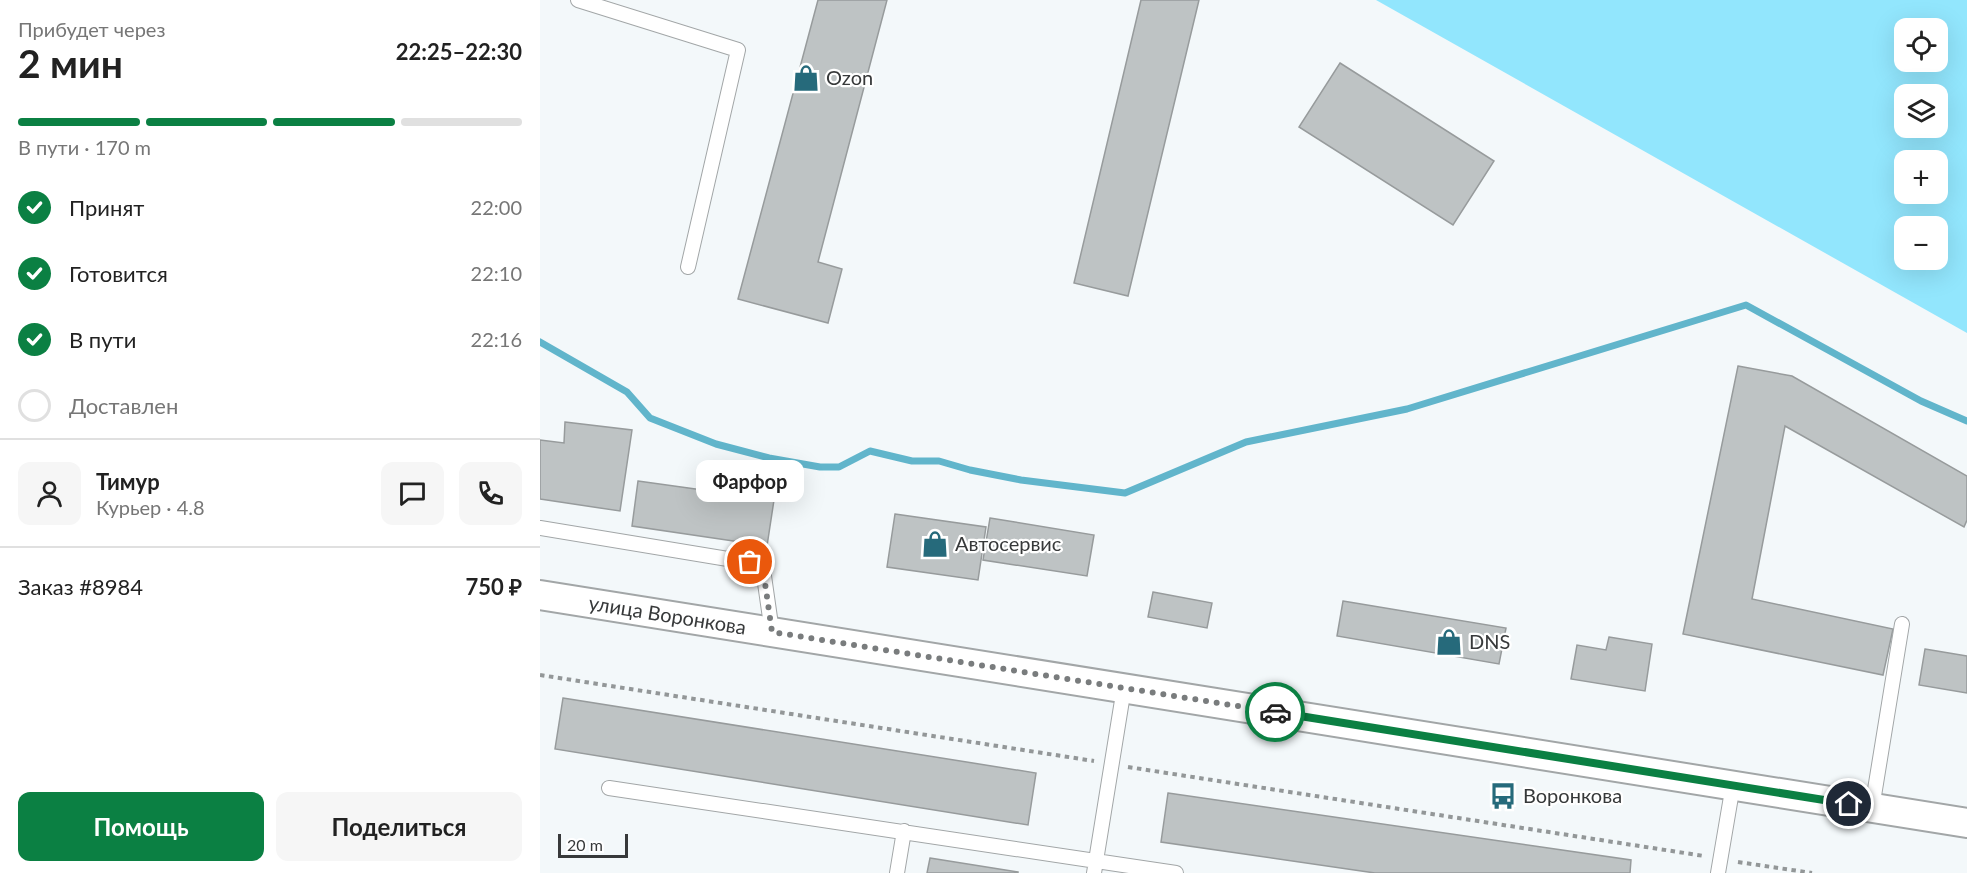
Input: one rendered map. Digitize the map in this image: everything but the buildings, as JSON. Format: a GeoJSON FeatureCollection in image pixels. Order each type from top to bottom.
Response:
{"type":"FeatureCollection","features":[{"type":"Feature","properties":{"kind":"street","name":"улица Воронкова"},"geometry":{"type":"LineString","coordinates":[[540,595],[1967,823]]}},
{"type":"Feature","properties":{"kind":"lane"},"geometry":{"type":"LineString","coordinates":[[578,0],[738,50],[688,267]]}},
{"type":"Feature","properties":{"kind":"lane"},"geometry":{"type":"LineString","coordinates":[[540,528],[758,564],[763,569],[772,632]]}},
{"type":"Feature","properties":{"kind":"lane"},"geometry":{"type":"LineString","coordinates":[[1872,808],[1902,624]]}},
{"type":"Feature","properties":{"kind":"lane"},"geometry":{"type":"LineString","coordinates":[[1095,866],[1124,688]]}},
{"type":"Feature","properties":{"kind":"lane"},"geometry":{"type":"LineString","coordinates":[[1718,873],[1733,785]]}},
{"type":"Feature","properties":{"kind":"lane"},"geometry":{"type":"LineString","coordinates":[[609,788],[904,831],[1095,866],[1176,873]]}},
{"type":"Feature","properties":{"kind":"lane"},"geometry":{"type":"LineString","coordinates":[[897,873],[904,831]]}},
{"type":"Feature","properties":{"kind":"path"},"geometry":{"type":"LineString","coordinates":[[540,675],[1812,873]]}},
{"type":"Feature","properties":{"kind":"shaded area"},"geometry":{"type":"Polygon","coordinates":[[[1376,0],[1967,0],[1967,333],[1376,0]]]}},
{"type":"Feature","properties":{"kind":"waterway"},"geometry":{"type":"LineString","coordinates":[[540,342],[627,392],[650,418],[716,444],[769,458],[820,467],[839,467],[870,451],[912,461],[939,461],[1021,480],[1125,493],[1246,442],[1407,409],[1746,305],[1921,401],[1967,421]]}},
{"type":"Feature","properties":{"kind":"way so far"},"geometry":{"type":"LineString","coordinates":[[750,562],[758,564],[763,569],[772,632],[1275,712]]}},
{"type":"Feature","properties":{"kind":"place","name":"Ozon"},"geometry":{"type":"Point","coordinates":[806,78]}},
{"type":"Feature","properties":{"kind":"place","name":"Автосервис"},"geometry":{"type":"Point","coordinates":[935,544]}},
{"type":"Feature","properties":{"kind":"place","name":"Фарфор"},"geometry":{"type":"Point","coordinates":[750,562]}},
{"type":"Feature","properties":{"kind":"place","name":"DNS"},"geometry":{"type":"Point","coordinates":[1449,642]}},
{"type":"Feature","properties":{"kind":"place","name":"Воронкова"},"geometry":{"type":"Point","coordinates":[1503,796]}},
{"type":"Feature","properties":{"kind":"route"},"geometry":{"type":"LineString","coordinates":[[1275,712],[1849,804]]}}]}
